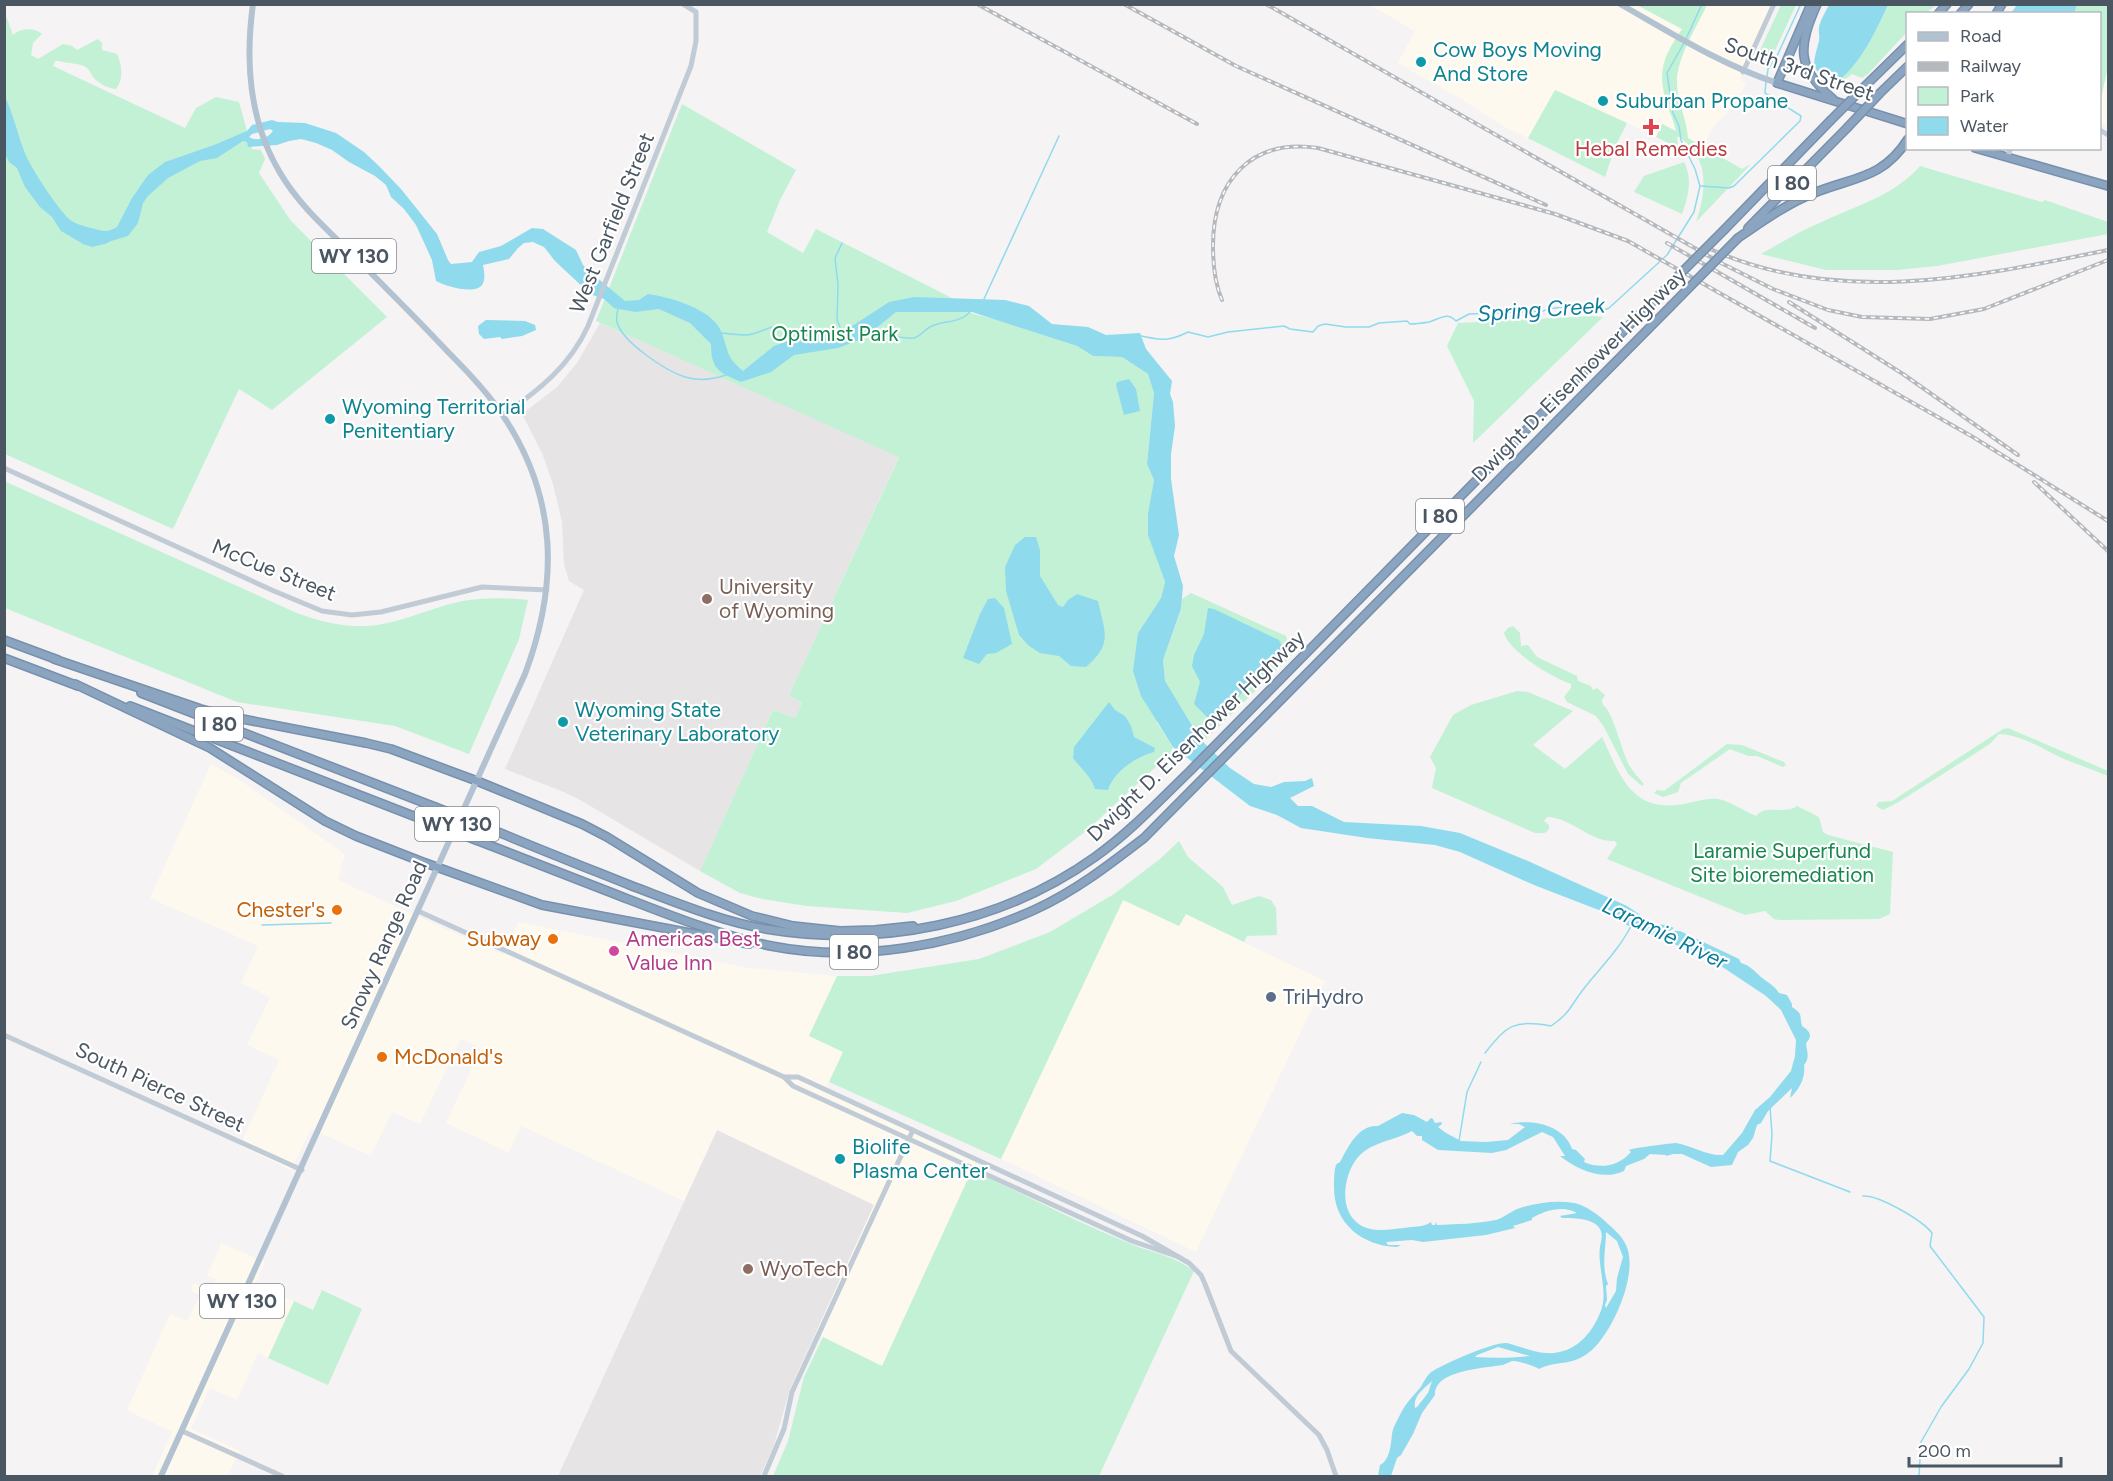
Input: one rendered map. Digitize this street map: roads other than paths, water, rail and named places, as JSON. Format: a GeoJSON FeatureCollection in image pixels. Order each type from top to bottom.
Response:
{"type":"FeatureCollection","features":[{"type":"Feature","properties":{"kind":"highway"},"geometry":{"type":"LineString","coordinates":[[1777,83],[1815,6]]}},
{"type":"Feature","properties":{"kind":"highway"},"geometry":{"type":"LineString","coordinates":[[1815,6],[1805,38],[1803,57],[1807,70],[1817,85],[1835,101]]}},
{"type":"Feature","properties":{"kind":"highway","name":"Dwight D. Eisenhower Highway"},"geometry":{"type":"LineString","coordinates":[[4,640],[709,914],[766,928],[813,934],[856,936],[912,930],[963,919],[1042,889],[1095,857],[1127,832],[1224,737],[1906,46]]}},
{"type":"Feature","properties":{"kind":"highway","name":"Dwight D. Eisenhower Highway"},"geometry":{"type":"LineString","coordinates":[[4,658],[663,913],[735,937],[771,946],[837,952],[873,951],[952,938],[993,926],[1034,910],[1072,890],[1144,838],[1906,68]]}},
{"type":"Feature","properties":{"kind":"highway","name":"South 3rd Street"},"geometry":{"type":"LineString","coordinates":[[1777,83],[1906,123]]}},
{"type":"Feature","properties":{"kind":"highway"},"geometry":{"type":"LineString","coordinates":[[1898,154],[1906,142]]}},
{"type":"Feature","properties":{"kind":"highway"},"geometry":{"type":"LineString","coordinates":[[1738,238],[1783,208],[1814,193],[1878,170],[1906,149]]}},
{"type":"Feature","properties":{"kind":"highway"},"geometry":{"type":"LineString","coordinates":[[1983,150],[2109,186]]}},
{"type":"Feature","properties":{"kind":"highway"},"geometry":{"type":"LineString","coordinates":[[54,659],[201,709],[391,749],[582,824],[689,888],[752,916],[793,926],[840,931],[875,930],[963,919]]}},
{"type":"Feature","properties":{"kind":"highway"},"geometry":{"type":"LineString","coordinates":[[75,684],[210,748],[325,821],[356,836],[438,867],[542,905],[745,944],[771,946]]}},
{"type":"Feature","properties":{"kind":"main road","name":"Snowy Range Road"},"geometry":{"type":"LineString","coordinates":[[161,1476],[302,1170],[532,655],[544,614],[547,590],[547,539],[539,495],[522,450],[503,415],[449,352],[300,202],[274,160],[257,117],[253,99],[248,52],[253,4]]}},
{"type":"Feature","properties":{"kind":"main road","name":"South 3rd Street"},"geometry":{"type":"LineString","coordinates":[[1620,4],[1743,72],[1777,83]]}},
{"type":"Feature","properties":{"kind":"street","name":"West Garfield Street"},"geometry":{"type":"LineString","coordinates":[[503,415],[540,389],[561,369],[581,340],[594,313],[692,66],[696,41],[696,12],[683,4]]}},
{"type":"Feature","properties":{"kind":"street"},"geometry":{"type":"LineString","coordinates":[[1743,72],[1774,4]]}},
{"type":"Feature","properties":{"kind":"street"},"geometry":{"type":"LineString","coordinates":[[2007,157],[2010,150]]}},
{"type":"Feature","properties":{"kind":"street","name":"McCue Street"},"geometry":{"type":"LineString","coordinates":[[4,468],[273,591],[322,611],[352,615],[381,612],[482,587],[547,590]]}},
{"type":"Feature","properties":{"kind":"street"},"geometry":{"type":"LineString","coordinates":[[418,911],[784,1077],[793,1086],[1132,1241],[1179,1257]]}},
{"type":"Feature","properties":{"kind":"street","name":"South Pierce Street"},"geometry":{"type":"LineString","coordinates":[[4,1035],[302,1170]]}},
{"type":"Feature","properties":{"kind":"street"},"geometry":{"type":"LineString","coordinates":[[784,1077],[798,1077],[1133,1231],[1189,1263],[1201,1275],[1231,1352],[1319,1436],[1327,1450],[1336,1476]]}},
{"type":"Feature","properties":{"kind":"street"},"geometry":{"type":"LineString","coordinates":[[764,1476],[784,1429],[792,1392],[913,1130]]}},
{"type":"Feature","properties":{"kind":"street"},"geometry":{"type":"LineString","coordinates":[[182,1431],[282,1476]]}},
{"type":"Feature","properties":{"kind":"water"},"geometry":{"type":"Polygon","coordinates":[[[2017,4],[2077,5],[2074,12],[2012,12],[2017,4]]]}},
{"type":"Feature","properties":{"kind":"water"},"geometry":{"type":"Polygon","coordinates":[[[1829,5],[1888,5],[1872,38],[1859,58],[1852,68],[1834,84],[1817,70],[1814,62],[1819,41],[1819,27],[1829,5]]]}},
{"type":"Feature","properties":{"kind":"water","name":"Laramie River"},"geometry":{"type":"Polygon","coordinates":[[[4,95],[28,159],[58,206],[74,222],[107,231],[117,227],[132,198],[148,175],[165,162],[247,131],[252,125],[272,120],[305,123],[336,133],[364,152],[379,166],[401,189],[437,234],[451,264],[472,262],[479,252],[501,246],[532,228],[543,229],[576,250],[583,265],[625,301],[639,300],[648,294],[678,301],[709,316],[721,331],[730,357],[743,371],[774,346],[808,333],[846,330],[889,302],[914,297],[1005,300],[1029,306],[1052,324],[1088,327],[1106,335],[1140,333],[1146,349],[1172,381],[1170,394],[1175,426],[1171,454],[1171,479],[1179,535],[1174,556],[1183,586],[1181,609],[1163,660],[1165,681],[1201,740],[1230,768],[1254,784],[1271,787],[1284,782],[1305,781],[1312,778],[1314,786],[1290,798],[1298,806],[1312,806],[1344,822],[1421,826],[1460,833],[1627,906],[1654,924],[1667,925],[1674,928],[1670,931],[1680,931],[1739,959],[1779,993],[1787,995],[1792,1007],[1800,1014],[1802,1026],[1809,1032],[1810,1036],[1806,1043],[1808,1057],[1801,1083],[1790,1098],[1792,1088],[1768,1111],[1761,1123],[1757,1125],[1753,1138],[1738,1152],[1732,1165],[1711,1167],[1682,1154],[1666,1156],[1650,1154],[1626,1166],[1624,1171],[1616,1174],[1599,1174],[1582,1170],[1560,1156],[1565,1156],[1553,1137],[1542,1132],[1506,1150],[1492,1153],[1438,1150],[1422,1140],[1422,1136],[1417,1136],[1412,1131],[1377,1144],[1358,1157],[1348,1175],[1345,1196],[1351,1215],[1357,1223],[1367,1228],[1390,1229],[1421,1226],[1431,1222],[1435,1225],[1436,1222],[1437,1225],[1481,1222],[1499,1219],[1517,1209],[1533,1205],[1567,1202],[1587,1208],[1605,1221],[1622,1238],[1629,1256],[1627,1284],[1622,1300],[1609,1328],[1593,1349],[1579,1359],[1539,1369],[1526,1363],[1512,1361],[1503,1365],[1451,1375],[1437,1387],[1435,1395],[1422,1413],[1401,1455],[1397,1458],[1391,1476],[1378,1476],[1380,1465],[1388,1456],[1397,1420],[1430,1373],[1468,1354],[1501,1343],[1555,1353],[1572,1347],[1586,1336],[1603,1305],[1600,1259],[1602,1234],[1600,1228],[1589,1221],[1562,1218],[1560,1216],[1577,1213],[1560,1209],[1543,1213],[1532,1220],[1513,1226],[1515,1228],[1486,1235],[1423,1242],[1412,1240],[1386,1242],[1388,1245],[1401,1245],[1397,1247],[1373,1242],[1353,1231],[1339,1212],[1335,1201],[1336,1165],[1354,1138],[1365,1129],[1378,1126],[1402,1113],[1414,1115],[1427,1122],[1431,1118],[1435,1123],[1441,1122],[1442,1124],[1438,1127],[1461,1141],[1508,1140],[1525,1127],[1510,1124],[1537,1123],[1562,1134],[1572,1149],[1585,1159],[1584,1162],[1596,1166],[1615,1164],[1626,1157],[1632,1149],[1673,1143],[1711,1154],[1723,1155],[1742,1133],[1755,1110],[1770,1097],[1791,1071],[1796,1040],[1781,1010],[1766,996],[1701,955],[1460,852],[1435,845],[1301,828],[1277,815],[1250,806],[1173,747],[1141,696],[1133,671],[1138,633],[1161,598],[1165,582],[1148,535],[1148,514],[1154,480],[1147,464],[1154,393],[1148,374],[1122,357],[1093,356],[1077,346],[972,312],[896,312],[864,338],[838,348],[794,355],[771,372],[741,382],[718,369],[711,353],[711,344],[690,323],[659,309],[635,312],[614,308],[604,299],[587,293],[544,247],[533,242],[524,243],[509,259],[483,265],[484,280],[478,288],[460,289],[436,281],[432,260],[416,225],[391,197],[386,185],[332,150],[316,143],[301,139],[277,145],[248,147],[247,142],[243,141],[217,158],[200,161],[168,178],[143,203],[138,223],[128,236],[92,247],[61,231],[52,217],[40,207],[25,187],[17,168],[9,162],[5,154],[4,95]],[[270,129],[249,137],[259,139],[273,131],[270,129]],[[1606,1232],[1604,1264],[1608,1284],[1606,1286],[1606,1308],[1616,1291],[1623,1257],[1617,1241],[1606,1232]],[[1498,1347],[1475,1357],[1530,1356],[1498,1347]],[[1432,1381],[1417,1396],[1415,1408],[1428,1393],[1432,1381]]]}},
{"type":"Feature","properties":{"kind":"water"},"geometry":{"type":"Polygon","coordinates":[[[486,320],[525,321],[535,325],[536,330],[522,336],[484,339],[479,334],[478,326],[486,320]]]}},
{"type":"Feature","properties":{"kind":"water"},"geometry":{"type":"Polygon","coordinates":[[[1129,379],[1136,389],[1140,411],[1124,415],[1116,385],[1117,382],[1129,379]]]}},
{"type":"Feature","properties":{"kind":"water"},"geometry":{"type":"Polygon","coordinates":[[[1025,537],[1036,537],[1040,550],[1040,576],[1058,605],[1063,607],[1077,594],[1098,601],[1105,637],[1104,644],[1095,659],[1086,667],[1071,666],[1059,656],[1040,653],[1029,646],[1019,635],[1006,591],[1005,567],[1015,545],[1025,537]]]}},
{"type":"Feature","properties":{"kind":"water"},"geometry":{"type":"Polygon","coordinates":[[[995,598],[1004,608],[1012,644],[996,653],[987,654],[979,664],[963,658],[988,599],[995,598]]]}},
{"type":"Feature","properties":{"kind":"water"},"geometry":{"type":"Polygon","coordinates":[[[1208,608],[1279,640],[1283,648],[1267,668],[1215,720],[1210,720],[1194,704],[1200,682],[1192,666],[1194,655],[1204,634],[1208,608]]]}},
{"type":"Feature","properties":{"kind":"water"},"geometry":{"type":"Polygon","coordinates":[[[1109,702],[1115,710],[1125,716],[1134,737],[1155,748],[1154,752],[1140,757],[1120,771],[1108,790],[1095,789],[1088,776],[1073,758],[1074,747],[1109,702]]]}},
{"type":"Feature","properties":{"kind":"waterway","name":"Spring Creek"},"geometry":{"type":"LineString","coordinates":[[1686,39],[1702,4]]}},
{"type":"Feature","properties":{"kind":"waterway"},"geometry":{"type":"LineString","coordinates":[[1767,76],[1768,69],[1777,56],[1801,4]]}},
{"type":"Feature","properties":{"kind":"waterway","name":"Spring Creek"},"geometry":{"type":"LineString","coordinates":[[1141,336],[1165,339],[1188,332],[1208,337],[1228,332],[1284,326],[1313,332],[1318,326],[1325,324],[1369,327],[1379,323],[1407,321],[1410,324],[1424,323],[1446,316],[1456,321],[1469,314],[1543,311],[1581,305],[1585,311],[1602,311],[1609,308],[1667,255],[1694,212],[1700,186],[1695,169],[1681,140],[1679,126],[1673,113],[1667,73],[1684,43]]}},
{"type":"Feature","properties":{"kind":"waterway"},"geometry":{"type":"LineString","coordinates":[[1701,186],[1729,188],[1734,186],[1800,121],[1801,116],[1765,93],[1766,81]]}},
{"type":"Feature","properties":{"kind":"waterway"},"geometry":{"type":"LineString","coordinates":[[984,299],[1059,136]]}},
{"type":"Feature","properties":{"kind":"waterway"},"geometry":{"type":"LineString","coordinates":[[842,243],[835,258],[838,285],[837,320],[842,332]]}},
{"type":"Feature","properties":{"kind":"waterway"},"geometry":{"type":"LineString","coordinates":[[618,309],[617,320],[621,330],[636,347],[656,362],[677,374],[695,379],[726,375]]}},
{"type":"Feature","properties":{"kind":"waterway"},"geometry":{"type":"LineString","coordinates":[[872,330],[898,337],[914,338],[930,327],[956,320],[970,312]]}},
{"type":"Feature","properties":{"kind":"waterway"},"geometry":{"type":"LineString","coordinates":[[722,333],[747,335],[777,326],[795,339]]}},
{"type":"Feature","properties":{"kind":"waterway"},"geometry":{"type":"LineString","coordinates":[[262,925],[331,923]]}},
{"type":"Feature","properties":{"kind":"waterway","name":"Laramie River"},"geometry":{"type":"LineString","coordinates":[[1485,1053],[1506,1030],[1513,1026],[1520,1024],[1551,1026],[1562,1017],[1615,951],[1631,926]]}},
{"type":"Feature","properties":{"kind":"waterway"},"geometry":{"type":"LineString","coordinates":[[1459,1141],[1467,1092],[1481,1062]]}},
{"type":"Feature","properties":{"kind":"waterway"},"geometry":{"type":"LineString","coordinates":[[1770,1107],[1772,1134],[1770,1161],[1850,1192]]}},
{"type":"Feature","properties":{"kind":"waterway"},"geometry":{"type":"LineString","coordinates":[[1863,1196],[1889,1204],[1910,1215],[1927,1228],[1932,1233],[1930,1246],[1984,1317],[1983,1343],[1969,1369],[1941,1407],[1921,1442],[1919,1476]]}},
{"type":"Feature","properties":{"kind":"railway"},"geometry":{"type":"LineString","coordinates":[[977,4],[1197,124]]}},
{"type":"Feature","properties":{"kind":"railway"},"geometry":{"type":"LineString","coordinates":[[1124,4],[1236,66],[1546,205]]}},
{"type":"Feature","properties":{"kind":"railway"},"geometry":{"type":"LineString","coordinates":[[1266,4],[1721,263],[1773,289],[1828,310],[1862,317],[1930,319],[1984,309],[2108,260]]}},
{"type":"Feature","properties":{"kind":"railway"},"geometry":{"type":"LineString","coordinates":[[1222,300],[1215,274],[1213,246],[1220,202],[1229,184],[1240,169],[1255,157],[1273,150],[1294,147],[1318,148],[1555,214],[1628,241],[1973,437],[2108,521]]}},
{"type":"Feature","properties":{"kind":"railway"},"geometry":{"type":"LineString","coordinates":[[1667,243],[1815,328]]}},
{"type":"Feature","properties":{"kind":"railway"},"geometry":{"type":"LineString","coordinates":[[1708,248],[1757,266],[1806,277],[1856,282],[1957,277],[2108,250]]}},
{"type":"Feature","properties":{"kind":"railway"},"geometry":{"type":"LineString","coordinates":[[1789,302],[1903,374],[2018,455]]}},
{"type":"Feature","properties":{"kind":"railway"},"geometry":{"type":"LineString","coordinates":[[2034,482],[2108,551]]}},
{"type":"Feature","properties":{"kind":"place","name":"Cow Boys Moving And Store"},"geometry":{"type":"Point","coordinates":[1421,62]}},
{"type":"Feature","properties":{"kind":"place","name":"Suburban Propane"},"geometry":{"type":"Point","coordinates":[1603,101]}},
{"type":"Feature","properties":{"kind":"place","name":"Hebal Remedies"},"geometry":{"type":"Point","coordinates":[1651,127]}},
{"type":"Feature","properties":{"kind":"place","name":"Wyoming Territorial Penitentiary"},"geometry":{"type":"Point","coordinates":[330,419]}},
{"type":"Feature","properties":{"kind":"place","name":"University of Wyoming"},"geometry":{"type":"Point","coordinates":[707,599]}},
{"type":"Feature","properties":{"kind":"place","name":"Wyoming State Veterinary Laboratory"},"geometry":{"type":"Point","coordinates":[563,722]}},
{"type":"Feature","properties":{"kind":"place","name":"Chester's"},"geometry":{"type":"Point","coordinates":[337,910]}},
{"type":"Feature","properties":{"kind":"place","name":"Subway"},"geometry":{"type":"Point","coordinates":[553,939]}},
{"type":"Feature","properties":{"kind":"place","name":"Americas Best Value Inn"},"geometry":{"type":"Point","coordinates":[614,951]}},
{"type":"Feature","properties":{"kind":"place","name":"TriHydro"},"geometry":{"type":"Point","coordinates":[1271,997]}},
{"type":"Feature","properties":{"kind":"place","name":"McDonald's"},"geometry":{"type":"Point","coordinates":[382,1057]}},
{"type":"Feature","properties":{"kind":"place","name":"Biolife Plasma Center"},"geometry":{"type":"Point","coordinates":[840,1159]}},
{"type":"Feature","properties":{"kind":"place","name":"WyoTech"},"geometry":{"type":"Point","coordinates":[748,1269]}},
{"type":"Feature","properties":{"kind":"park label","name":"Optimist Park"},"geometry":{"type":"Point","coordinates":[835,334]}},
{"type":"Feature","properties":{"kind":"park label","name":"Laramie Superfund Site bioremediation"},"geometry":{"type":"Point","coordinates":[1782,863]}}]}
